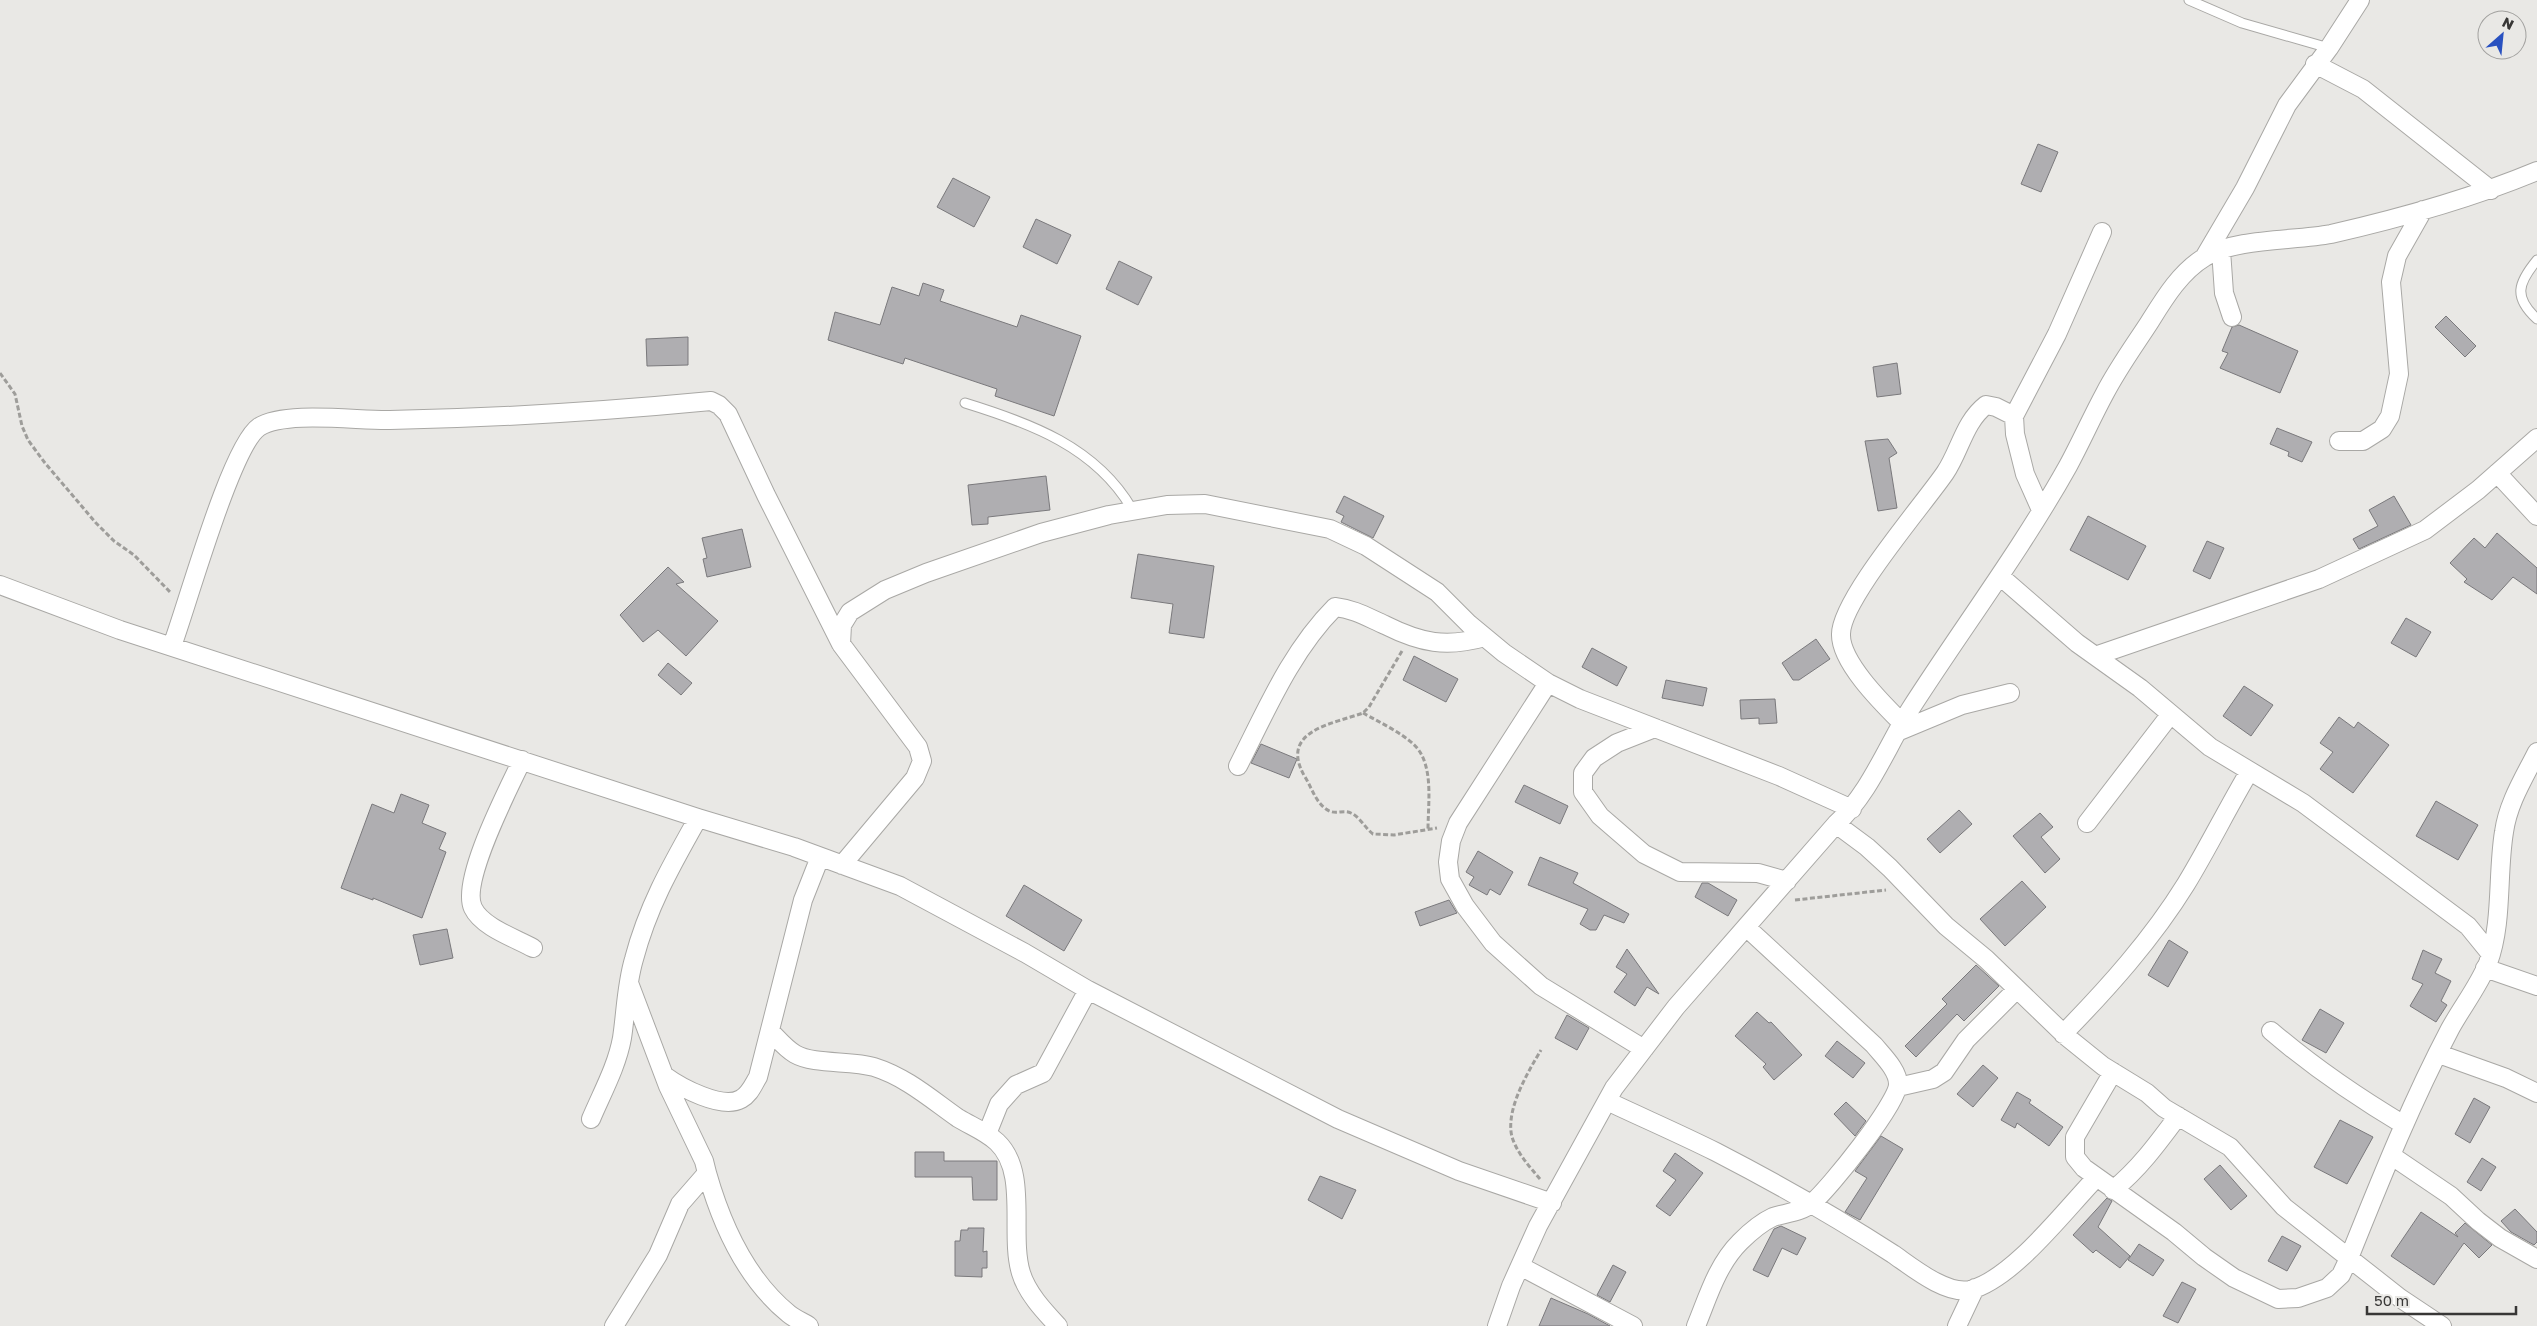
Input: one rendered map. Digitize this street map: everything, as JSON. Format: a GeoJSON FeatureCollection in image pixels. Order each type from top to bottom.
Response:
{"type":"FeatureCollection","features":[{"type":"Feature","properties":{"kind":"street"},"geometry":{"type":"LineString","coordinates":[[2232,317],[2213,253],[2287,105],[2315,64],[2329,48],[2360,0]]}},
{"type":"Feature","properties":{"kind":"street"},"geometry":{"type":"LineString","coordinates":[[2315,64],[2363,89],[2491,190]]}},
{"type":"Feature","properties":{"kind":"street"},"geometry":{"type":"LineString","coordinates":[[1498,1326],[1520,1266],[1538,1226],[1607,1101],[1676,1007],[1836,824],[1852,809],[1900,727],[2001,577],[2068,466],[2106,391],[2153,315],[2185,271],[2213,253],[2270,241],[2328,234],[2423,210],[2491,190],[2537,171]]}},
{"type":"Feature","properties":{"kind":"street"},"geometry":{"type":"LineString","coordinates":[[2339,441],[2363,441],[2382,429],[2390,416],[2400,374],[2391,282],[2397,256],[2423,210]]}},
{"type":"Feature","properties":{"kind":"street"},"geometry":{"type":"LineString","coordinates":[[2041,510],[2025,474],[2015,434],[2014,416],[2057,334],[2102,232]]}},
{"type":"Feature","properties":{"kind":"street"},"geometry":{"type":"LineString","coordinates":[[172,646],[232,470],[247,441],[260,427],[277,421],[326,416],[389,420],[610,409],[711,401],[719,405],[728,414],[766,495],[841,644],[918,747],[922,760],[915,778],[842,865]]}},
{"type":"Feature","properties":{"kind":"street"},"geometry":{"type":"LineString","coordinates":[[1900,727],[1860,677],[1846,650],[1840,635],[1844,616],[1866,581],[1946,471],[1971,419],[1986,406],[1996,407],[2014,416]]}},
{"type":"Feature","properties":{"kind":"street"},"geometry":{"type":"LineString","coordinates":[[2095,656],[2328,575],[2425,530],[2497,473],[2537,438]]}},
{"type":"Feature","properties":{"kind":"street"},"geometry":{"type":"LineString","coordinates":[[2497,473],[2537,516]]}},
{"type":"Feature","properties":{"kind":"street"},"geometry":{"type":"LineString","coordinates":[[841,644],[842,624],[850,612],[885,590],[1041,533],[1132,509],[1167,504],[1205,504],[1330,529],[1366,546],[1437,592],[1485,637],[1548,683],[1580,699],[1729,755],[1852,809]]}},
{"type":"Feature","properties":{"kind":"street"},"geometry":{"type":"LineString","coordinates":[[2001,577],[2070,638],[2140,688],[2210,747],[2302,803],[2468,926],[2488,961],[2537,986]]}},
{"type":"Feature","properties":{"kind":"street"},"geometry":{"type":"LineString","coordinates":[[0,585],[172,646],[820,857],[900,886],[1025,953],[1088,990],[1338,1119],[1459,1171],[1554,1198]]}},
{"type":"Feature","properties":{"kind":"street"},"geometry":{"type":"LineString","coordinates":[[1238,766],[1297,654],[1321,621],[1335,607],[1352,608],[1411,636],[1430,642],[1448,644],[1485,637]]}},
{"type":"Feature","properties":{"kind":"street"},"geometry":{"type":"LineString","coordinates":[[1548,683],[1457,826],[1450,841],[1448,862],[1450,879],[1465,906],[1493,943],[1541,986],[1644,1049]]}},
{"type":"Feature","properties":{"kind":"street"},"geometry":{"type":"LineString","coordinates":[[1900,727],[1962,705],[2010,693]]}},
{"type":"Feature","properties":{"kind":"street"},"geometry":{"type":"LineString","coordinates":[[2087,823],[2170,715]]}},
{"type":"Feature","properties":{"kind":"street"},"geometry":{"type":"LineString","coordinates":[[1655,728],[1617,743],[1594,758],[1583,773],[1584,792],[1600,816],[1644,854],[1680,872],[1758,873],[1787,880]]}},
{"type":"Feature","properties":{"kind":"street"},"geometry":{"type":"LineString","coordinates":[[522,760],[487,834],[470,896],[473,908],[486,922],[533,948]]}},
{"type":"Feature","properties":{"kind":"street"},"geometry":{"type":"LineString","coordinates":[[2113,1072],[2089,1109],[2074,1144],[2075,1157],[2084,1168],[2174,1232],[2204,1257],[2234,1278],[2278,1299],[2298,1298],[2327,1288],[2341,1275],[2350,1258],[2404,1125],[2438,1054],[2488,961],[2497,915],[2504,830],[2510,803],[2535,763]]}},
{"type":"Feature","properties":{"kind":"street"},"geometry":{"type":"LineString","coordinates":[[2063,1034],[2114,980],[2167,912],[2186,884],[2249,772]]}},
{"type":"Feature","properties":{"kind":"street"},"geometry":{"type":"LineString","coordinates":[[591,1119],[615,1062],[622,1038],[629,983],[652,902],[698,818]]}},
{"type":"Feature","properties":{"kind":"street"},"geometry":{"type":"LineString","coordinates":[[1836,824],[1867,847],[2063,1034],[2113,1072],[2139,1087],[2164,1108],[2230,1148],[2284,1206],[2400,1298],[2442,1326]]}},
{"type":"Feature","properties":{"kind":"street"},"geometry":{"type":"LineString","coordinates":[[665,1076],[677,1085],[700,1095],[724,1101],[740,1100],[749,1093],[758,1078],[803,900],[820,857]]}},
{"type":"Feature","properties":{"kind":"street"},"geometry":{"type":"LineString","coordinates":[[1696,1326],[1725,1259],[1756,1227],[1771,1218],[1811,1204],[1861,1144],[1890,1104],[1898,1087],[1897,1078],[1874,1045],[1746,927]]}},
{"type":"Feature","properties":{"kind":"street"},"geometry":{"type":"LineString","coordinates":[[629,983],[665,1076],[704,1160],[721,1219],[733,1243],[760,1284],[790,1315],[809,1326]]}},
{"type":"Feature","properties":{"kind":"street"},"geometry":{"type":"LineString","coordinates":[[987,1134],[999,1104],[1010,1092],[1016,1086],[1043,1073],[1088,990]]}},
{"type":"Feature","properties":{"kind":"street"},"geometry":{"type":"LineString","coordinates":[[1898,1087],[1933,1079],[1944,1072],[1966,1040],[2016,990]]}},
{"type":"Feature","properties":{"kind":"street"},"geometry":{"type":"LineString","coordinates":[[770,1031],[797,1055],[812,1060],[841,1061],[874,1067],[901,1079],[997,1142],[1010,1159],[1015,1191],[1017,1252],[1021,1274],[1028,1290],[1058,1326]]}},
{"type":"Feature","properties":{"kind":"street"},"geometry":{"type":"LineString","coordinates":[[2272,1031],[2306,1061],[2349,1092],[2404,1125]]}},
{"type":"Feature","properties":{"kind":"street"},"geometry":{"type":"LineString","coordinates":[[2438,1054],[2497,1074],[2537,1093]]}},
{"type":"Feature","properties":{"kind":"street"},"geometry":{"type":"LineString","coordinates":[[1607,1101],[1717,1153],[1811,1204],[1950,1289],[1967,1290],[1983,1286],[2018,1258],[2096,1178]]}},
{"type":"Feature","properties":{"kind":"street"},"geometry":{"type":"LineString","coordinates":[[2113,1190],[2130,1176],[2154,1149],[2178,1116]]}},
{"type":"Feature","properties":{"kind":"street"},"geometry":{"type":"LineString","coordinates":[[2392,1156],[2451,1196],[2500,1238],[2537,1258]]}},
{"type":"Feature","properties":{"kind":"street"},"geometry":{"type":"LineString","coordinates":[[614,1326],[658,1255],[680,1204],[707,1173]]}},
{"type":"Feature","properties":{"kind":"street"},"geometry":{"type":"LineString","coordinates":[[1520,1266],[1633,1326]]}},
{"type":"Feature","properties":{"kind":"street"},"geometry":{"type":"LineString","coordinates":[[1957,1326],[1975,1288]]}},
{"type":"Feature","properties":{"kind":"lane"},"geometry":{"type":"LineString","coordinates":[[2189,0],[2242,23],[2329,48]]}},
{"type":"Feature","properties":{"kind":"lane"},"geometry":{"type":"LineString","coordinates":[[2537,260],[2525,275],[2519,294],[2526,309],[2537,319]]}},
{"type":"Feature","properties":{"kind":"lane"},"geometry":{"type":"LineString","coordinates":[[965,403],[1007,416],[1091,459],[1119,487],[1132,509]]}},
{"type":"Feature","properties":{"kind":"path"},"geometry":{"type":"LineString","coordinates":[[0,373],[14,394],[22,426],[28,440],[45,463],[96,523],[114,541],[134,554],[164,586],[187,606]]}},
{"type":"Feature","properties":{"kind":"path"},"geometry":{"type":"LineString","coordinates":[[1411,636],[1376,697],[1363,713],[1312,730],[1303,738],[1299,747],[1299,763],[1315,796],[1328,811],[1341,813],[1349,811],[1373,834],[1382,836],[1457,826]]}},
{"type":"Feature","properties":{"kind":"path"},"geometry":{"type":"LineString","coordinates":[[1363,713],[1410,742],[1420,752],[1428,783],[1428,829]]}},
{"type":"Feature","properties":{"kind":"path"},"geometry":{"type":"LineString","coordinates":[[1765,905],[1810,897],[1910,888]]}},
{"type":"Feature","properties":{"kind":"path"},"geometry":{"type":"LineString","coordinates":[[1541,1050],[1522,1085],[1512,1115],[1511,1129],[1520,1154],[1554,1198]]}},
{"type":"Feature","properties":{"kind":"building"},"geometry":{"type":"Polygon","coordinates":[[[2038,144],[2058,152],[2041,192],[2021,184],[2038,144]]]}},
{"type":"Feature","properties":{"kind":"building"},"geometry":{"type":"Polygon","coordinates":[[[953,178],[990,197],[974,227],[937,207],[953,178]]]}},
{"type":"Feature","properties":{"kind":"building"},"geometry":{"type":"Polygon","coordinates":[[[1036,219],[1071,235],[1057,264],[1023,247],[1036,219]]]}},
{"type":"Feature","properties":{"kind":"building"},"geometry":{"type":"Polygon","coordinates":[[[1119,261],[1152,277],[1138,305],[1106,289],[1119,261]]]}},
{"type":"Feature","properties":{"kind":"building"},"geometry":{"type":"Polygon","coordinates":[[[923,283],[944,290],[940,301],[1017,327],[1021,315],[1081,336],[1054,416],[995,396],[997,389],[905,358],[903,364],[828,340],[835,312],[880,325],[892,287],[919,296],[923,283]]]}},
{"type":"Feature","properties":{"kind":"building"},"geometry":{"type":"Polygon","coordinates":[[[2446,316],[2476,346],[2465,357],[2435,327],[2446,316]]]}},
{"type":"Feature","properties":{"kind":"building"},"geometry":{"type":"Polygon","coordinates":[[[2239,325],[2298,351],[2280,393],[2220,368],[2228,353],[2222,351],[2232,327],[2239,325]]]}},
{"type":"Feature","properties":{"kind":"building"},"geometry":{"type":"Polygon","coordinates":[[[688,337],[688,365],[647,366],[646,339],[688,337]]]}},
{"type":"Feature","properties":{"kind":"building"},"geometry":{"type":"Polygon","coordinates":[[[1897,363],[1901,394],[1877,397],[1873,367],[1897,363]]]}},
{"type":"Feature","properties":{"kind":"building"},"geometry":{"type":"Polygon","coordinates":[[[2277,428],[2312,442],[2302,462],[2288,456],[2289,452],[2270,444],[2277,428]]]}},
{"type":"Feature","properties":{"kind":"building"},"geometry":{"type":"Polygon","coordinates":[[[1888,439],[1897,453],[1889,458],[1897,508],[1878,511],[1865,441],[1888,439]]]}},
{"type":"Feature","properties":{"kind":"building"},"geometry":{"type":"Polygon","coordinates":[[[1046,476],[1050,510],[988,517],[988,524],[972,525],[968,485],[1046,476]]]}},
{"type":"Feature","properties":{"kind":"building"},"geometry":{"type":"Polygon","coordinates":[[[1344,496],[1384,516],[1373,538],[1341,522],[1344,516],[1336,512],[1344,496]]]}},
{"type":"Feature","properties":{"kind":"building"},"geometry":{"type":"Polygon","coordinates":[[[2394,496],[2411,525],[2359,549],[2353,539],[2378,526],[2369,510],[2394,496]]]}},
{"type":"Feature","properties":{"kind":"building"},"geometry":{"type":"Polygon","coordinates":[[[2088,516],[2146,546],[2128,580],[2070,550],[2088,516]]]}},
{"type":"Feature","properties":{"kind":"building"},"geometry":{"type":"Polygon","coordinates":[[[742,529],[751,567],[707,577],[703,559],[707,558],[702,538],[742,529]]]}},
{"type":"Feature","properties":{"kind":"building"},"geometry":{"type":"Polygon","coordinates":[[[2497,533],[2537,568],[2537,594],[2513,577],[2492,600],[2464,582],[2467,579],[2450,563],[2474,538],[2485,548],[2497,533]]]}},
{"type":"Feature","properties":{"kind":"building"},"geometry":{"type":"Polygon","coordinates":[[[2207,541],[2224,548],[2210,579],[2193,571],[2207,541]]]}},
{"type":"Feature","properties":{"kind":"building"},"geometry":{"type":"Polygon","coordinates":[[[1138,554],[1214,566],[1204,638],[1169,633],[1173,604],[1131,598],[1138,554]]]}},
{"type":"Feature","properties":{"kind":"building"},"geometry":{"type":"Polygon","coordinates":[[[668,567],[684,582],[676,584],[718,621],[686,656],[658,630],[643,642],[620,615],[668,567]]]}},
{"type":"Feature","properties":{"kind":"building"},"geometry":{"type":"Polygon","coordinates":[[[2406,618],[2431,632],[2416,657],[2391,643],[2406,618]]]}},
{"type":"Feature","properties":{"kind":"building"},"geometry":{"type":"Polygon","coordinates":[[[1816,639],[1830,659],[1799,680],[1793,680],[1782,663],[1816,639]]]}},
{"type":"Feature","properties":{"kind":"building"},"geometry":{"type":"Polygon","coordinates":[[[1592,648],[1627,667],[1617,686],[1582,667],[1592,648]]]}},
{"type":"Feature","properties":{"kind":"building"},"geometry":{"type":"Polygon","coordinates":[[[1414,656],[1458,679],[1446,702],[1403,680],[1414,656]]]}},
{"type":"Feature","properties":{"kind":"building"},"geometry":{"type":"Polygon","coordinates":[[[668,663],[692,683],[681,695],[658,675],[668,663]]]}},
{"type":"Feature","properties":{"kind":"building"},"geometry":{"type":"Polygon","coordinates":[[[1666,680],[1707,688],[1703,706],[1662,698],[1666,680]]]}},
{"type":"Feature","properties":{"kind":"building"},"geometry":{"type":"Polygon","coordinates":[[[2244,686],[2273,705],[2251,736],[2223,716],[2244,686]]]}},
{"type":"Feature","properties":{"kind":"building"},"geometry":{"type":"Polygon","coordinates":[[[1775,699],[1777,723],[1759,724],[1759,718],[1741,719],[1740,700],[1775,699]]]}},
{"type":"Feature","properties":{"kind":"building"},"geometry":{"type":"Polygon","coordinates":[[[2339,717],[2354,728],[2358,722],[2389,745],[2353,793],[2320,769],[2333,752],[2320,743],[2339,717]]]}},
{"type":"Feature","properties":{"kind":"building"},"geometry":{"type":"Polygon","coordinates":[[[1261,744],[1297,759],[1289,778],[1251,763],[1261,744]]]}},
{"type":"Feature","properties":{"kind":"building"},"geometry":{"type":"Polygon","coordinates":[[[1524,785],[1568,806],[1560,824],[1515,802],[1524,785]]]}},
{"type":"Feature","properties":{"kind":"building"},"geometry":{"type":"Polygon","coordinates":[[[401,794],[429,805],[422,823],[446,833],[439,849],[446,852],[422,918],[373,898],[373,900],[341,888],[372,804],[394,813],[401,794]]]}},
{"type":"Feature","properties":{"kind":"building"},"geometry":{"type":"Polygon","coordinates":[[[2436,801],[2478,825],[2458,860],[2416,836],[2436,801]]]}},
{"type":"Feature","properties":{"kind":"building"},"geometry":{"type":"Polygon","coordinates":[[[1959,810],[1972,824],[1940,853],[1927,839],[1959,810]]]}},
{"type":"Feature","properties":{"kind":"building"},"geometry":{"type":"Polygon","coordinates":[[[2040,813],[2053,827],[2041,837],[2060,859],[2045,873],[2013,836],[2040,813]]]}},
{"type":"Feature","properties":{"kind":"building"},"geometry":{"type":"Polygon","coordinates":[[[1478,851],[1513,872],[1500,895],[1490,889],[1487,895],[1469,885],[1474,877],[1466,872],[1478,851]]]}},
{"type":"Feature","properties":{"kind":"building"},"geometry":{"type":"Polygon","coordinates":[[[1540,857],[1578,873],[1573,883],[1629,914],[1624,923],[1604,915],[1596,930],[1590,930],[1580,924],[1588,909],[1528,885],[1540,857]]]}},
{"type":"Feature","properties":{"kind":"building"},"geometry":{"type":"Polygon","coordinates":[[[2022,881],[2046,907],[2005,946],[1980,919],[2022,881]]]}},
{"type":"Feature","properties":{"kind":"building"},"geometry":{"type":"Polygon","coordinates":[[[1702,883],[1708,883],[1737,900],[1728,916],[1695,897],[1702,883]]]}},
{"type":"Feature","properties":{"kind":"building"},"geometry":{"type":"Polygon","coordinates":[[[1024,885],[1082,920],[1064,951],[1006,916],[1024,885]]]}},
{"type":"Feature","properties":{"kind":"building"},"geometry":{"type":"Polygon","coordinates":[[[1449,900],[1457,913],[1420,926],[1415,912],[1449,900]]]}},
{"type":"Feature","properties":{"kind":"building"},"geometry":{"type":"Polygon","coordinates":[[[447,929],[453,958],[420,965],[413,935],[447,929]]]}},
{"type":"Feature","properties":{"kind":"building"},"geometry":{"type":"Polygon","coordinates":[[[2169,940],[2188,952],[2168,987],[2148,975],[2169,940]]]}},
{"type":"Feature","properties":{"kind":"building"},"geometry":{"type":"Polygon","coordinates":[[[1627,949],[1659,994],[1647,987],[1635,1006],[1614,992],[1627,974],[1616,967],[1627,949]]]}},
{"type":"Feature","properties":{"kind":"building"},"geometry":{"type":"Polygon","coordinates":[[[2423,950],[2442,959],[2435,973],[2451,981],[2441,1001],[2447,1005],[2436,1022],[2410,1006],[2423,984],[2412,979],[2423,950]]]}},
{"type":"Feature","properties":{"kind":"building"},"geometry":{"type":"Polygon","coordinates":[[[1976,965],[1999,986],[1964,1021],[1957,1014],[1916,1057],[1905,1046],[1947,1004],[1942,999],[1976,965]]]}},
{"type":"Feature","properties":{"kind":"building"},"geometry":{"type":"Polygon","coordinates":[[[2320,1009],[2344,1023],[2326,1053],[2302,1040],[2320,1009]]]}},
{"type":"Feature","properties":{"kind":"building"},"geometry":{"type":"Polygon","coordinates":[[[1757,1012],[1769,1023],[1771,1022],[1802,1055],[1774,1080],[1763,1067],[1766,1064],[1735,1036],[1757,1012]]]}},
{"type":"Feature","properties":{"kind":"building"},"geometry":{"type":"Polygon","coordinates":[[[1567,1015],[1589,1028],[1577,1050],[1555,1038],[1567,1015]]]}},
{"type":"Feature","properties":{"kind":"building"},"geometry":{"type":"Polygon","coordinates":[[[1837,1041],[1865,1063],[1853,1078],[1825,1056],[1837,1041]]]}},
{"type":"Feature","properties":{"kind":"building"},"geometry":{"type":"Polygon","coordinates":[[[1983,1065],[1998,1078],[1973,1107],[1957,1094],[1983,1065]]]}},
{"type":"Feature","properties":{"kind":"building"},"geometry":{"type":"Polygon","coordinates":[[[2017,1092],[2031,1100],[2029,1103],[2063,1127],[2049,1146],[2017,1123],[2015,1128],[2001,1120],[2017,1092]]]}},
{"type":"Feature","properties":{"kind":"building"},"geometry":{"type":"Polygon","coordinates":[[[2474,1098],[2490,1107],[2470,1143],[2455,1134],[2474,1098]]]}},
{"type":"Feature","properties":{"kind":"building"},"geometry":{"type":"Polygon","coordinates":[[[1846,1102],[1866,1121],[1855,1136],[1834,1114],[1846,1102]]]}},
{"type":"Feature","properties":{"kind":"building"},"geometry":{"type":"Polygon","coordinates":[[[2340,1120],[2373,1137],[2347,1184],[2314,1167],[2340,1120]]]}},
{"type":"Feature","properties":{"kind":"building"},"geometry":{"type":"Polygon","coordinates":[[[1881,1136],[1903,1149],[1860,1220],[1845,1212],[1867,1178],[1855,1171],[1881,1136]]]}},
{"type":"Feature","properties":{"kind":"building"},"geometry":{"type":"Polygon","coordinates":[[[915,1152],[944,1152],[944,1161],[997,1161],[997,1200],[973,1200],[972,1177],[915,1177],[915,1152]]]}},
{"type":"Feature","properties":{"kind":"building"},"geometry":{"type":"Polygon","coordinates":[[[1675,1153],[1703,1173],[1670,1216],[1656,1206],[1676,1180],[1663,1171],[1675,1153]]]}},
{"type":"Feature","properties":{"kind":"building"},"geometry":{"type":"Polygon","coordinates":[[[2482,1158],[2496,1167],[2481,1191],[2467,1182],[2482,1158]]]}},
{"type":"Feature","properties":{"kind":"building"},"geometry":{"type":"Polygon","coordinates":[[[2220,1165],[2247,1196],[2231,1210],[2204,1179],[2220,1165]]]}},
{"type":"Feature","properties":{"kind":"building"},"geometry":{"type":"Polygon","coordinates":[[[1320,1176],[1356,1190],[1342,1219],[1308,1200],[1320,1176]]]}},
{"type":"Feature","properties":{"kind":"building"},"geometry":{"type":"Polygon","coordinates":[[[2107,1198],[2112,1201],[2098,1227],[2130,1256],[2120,1268],[2096,1250],[2093,1253],[2073,1235],[2107,1198]]]}},
{"type":"Feature","properties":{"kind":"building"},"geometry":{"type":"Polygon","coordinates":[[[2515,1209],[2537,1232],[2537,1242],[2534,1245],[2511,1232],[2501,1221],[2515,1209]]]}},
{"type":"Feature","properties":{"kind":"building"},"geometry":{"type":"Polygon","coordinates":[[[2421,1212],[2458,1237],[2455,1233],[2465,1223],[2492,1245],[2479,1258],[2464,1243],[2434,1285],[2391,1256],[2421,1212]]]}},
{"type":"Feature","properties":{"kind":"building"},"geometry":{"type":"Polygon","coordinates":[[[1781,1226],[1806,1238],[1797,1255],[1782,1248],[1768,1277],[1753,1270],[1774,1229],[1781,1226]]]}},
{"type":"Feature","properties":{"kind":"building"},"geometry":{"type":"Polygon","coordinates":[[[968,1228],[984,1228],[983,1252],[987,1251],[987,1268],[982,1268],[982,1277],[955,1276],[955,1241],[960,1241],[961,1230],[968,1230],[968,1228]]]}},
{"type":"Feature","properties":{"kind":"building"},"geometry":{"type":"Polygon","coordinates":[[[2282,1236],[2301,1246],[2287,1271],[2268,1261],[2282,1236]]]}},
{"type":"Feature","properties":{"kind":"building"},"geometry":{"type":"Polygon","coordinates":[[[2139,1244],[2164,1260],[2153,1276],[2128,1260],[2139,1244]]]}},
{"type":"Feature","properties":{"kind":"building"},"geometry":{"type":"Polygon","coordinates":[[[1613,1265],[1626,1272],[1610,1302],[1597,1295],[1613,1265]]]}},
{"type":"Feature","properties":{"kind":"building"},"geometry":{"type":"Polygon","coordinates":[[[2182,1282],[2196,1289],[2178,1323],[2163,1316],[2182,1282]]]}},
{"type":"Feature","properties":{"kind":"building"},"geometry":{"type":"Polygon","coordinates":[[[1551,1298],[1588,1314],[1610,1326],[1539,1326],[1551,1298]]]}}]}
